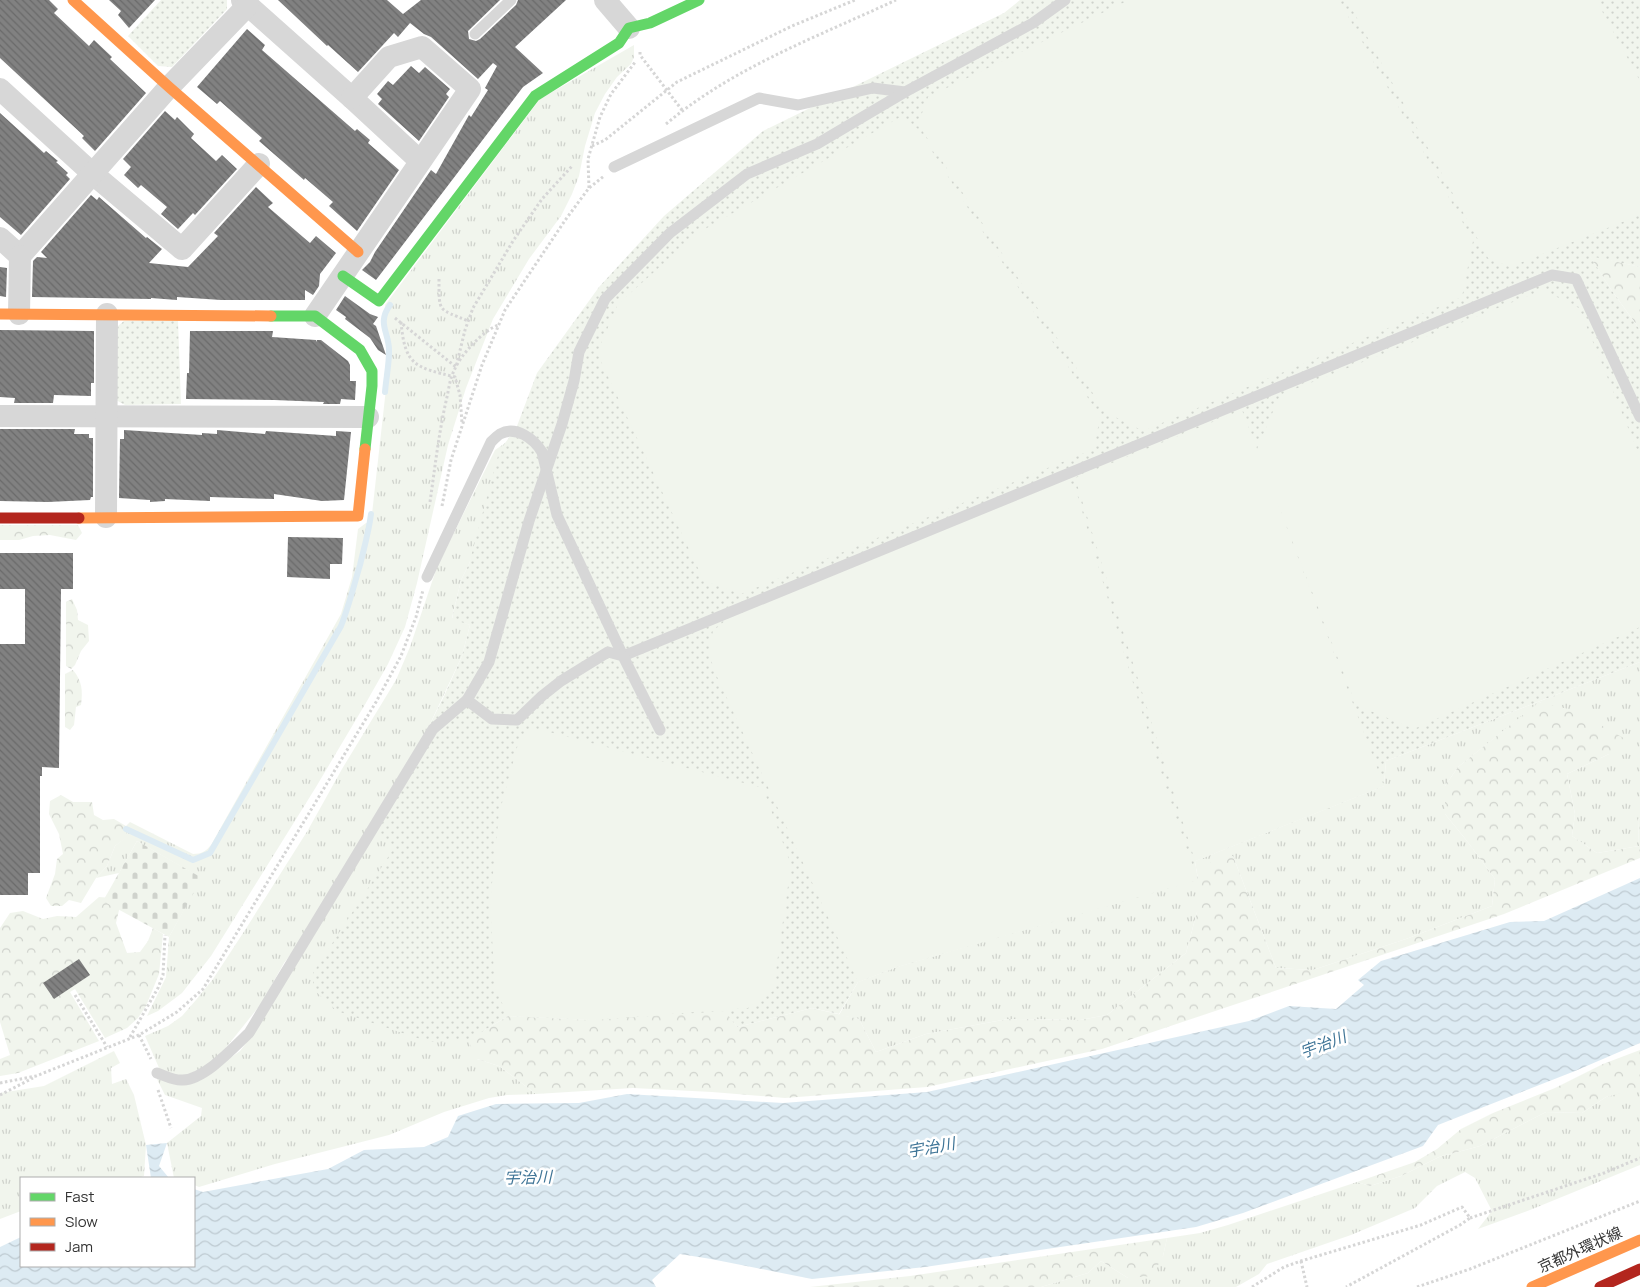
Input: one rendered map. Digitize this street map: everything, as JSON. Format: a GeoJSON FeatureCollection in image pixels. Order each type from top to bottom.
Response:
{"type":"FeatureCollection","features":[{"type":"Feature","properties":{"kind":"street"},"geometry":{"type":"LineString","coordinates":[[73,0],[169,87],[358,252]]}},
{"type":"Feature","properties":{"kind":"street"},"geometry":{"type":"LineString","coordinates":[[605,0],[629,28]]}},
{"type":"Feature","properties":{"kind":"street"},"geometry":{"type":"LineString","coordinates":[[343,276],[379,301],[535,96],[619,43],[629,28],[650,23],[699,0]]}},
{"type":"Feature","properties":{"kind":"street"},"geometry":{"type":"LineString","coordinates":[[0,518],[358,516],[372,371],[360,350],[315,316],[10,314],[20,256],[245,2],[420,161]]}},
{"type":"Feature","properties":{"kind":"street"},"geometry":{"type":"LineString","coordinates":[[315,316],[470,89],[422,47],[390,56],[352,98]]}},
{"type":"Feature","properties":{"kind":"street"},"geometry":{"type":"LineString","coordinates":[[0,89],[93,174],[182,249],[259,164]]}},
{"type":"Feature","properties":{"kind":"street"},"geometry":{"type":"LineString","coordinates":[[0,238],[20,256]]}},
{"type":"Feature","properties":{"kind":"street"},"geometry":{"type":"LineString","coordinates":[[106,314],[106,517]]}},
{"type":"Feature","properties":{"kind":"street"},"geometry":{"type":"LineString","coordinates":[[0,416],[368,417]]}},
{"type":"Feature","properties":{"kind":"street","name":"京都外環状線"},"geometry":{"type":"LineString","coordinates":[[1532,1287],[1640,1240]]}},
{"type":"Feature","properties":{"kind":"street"},"geometry":{"type":"LineString","coordinates":[[1600,1287],[1640,1269]]}},
{"type":"Feature","properties":{"kind":"lane"},"geometry":{"type":"LineString","coordinates":[[475,34],[511,0]]}},
{"type":"Feature","properties":{"kind":"lane"},"geometry":{"type":"LineString","coordinates":[[158,1073],[173,1079],[184,1080],[201,1075],[249,1033],[433,729],[467,700],[489,662],[529,521],[574,381],[579,352],[605,299],[670,233],[747,174],[817,144],[905,92],[1033,23],[1065,0]]}},
{"type":"Feature","properties":{"kind":"lane"},"geometry":{"type":"LineString","coordinates":[[614,167],[759,98],[798,105],[873,88],[905,92]]}},
{"type":"Feature","properties":{"kind":"lane"},"geometry":{"type":"LineString","coordinates":[[467,700],[492,719],[517,720],[561,681],[608,652],[623,656],[1552,275],[1576,279],[1640,417]]}},
{"type":"Feature","properties":{"kind":"lane"},"geometry":{"type":"LineString","coordinates":[[427,577],[491,442],[501,434],[514,432],[527,435],[542,452],[557,515],[660,730]]}},
{"type":"Feature","properties":{"kind":"path"},"geometry":{"type":"LineString","coordinates":[[592,146],[605,140],[677,82],[783,30],[855,0]]}},
{"type":"Feature","properties":{"kind":"path"},"geometry":{"type":"LineString","coordinates":[[589,188],[588,159],[600,117],[611,94],[640,55],[682,110]]}},
{"type":"Feature","properties":{"kind":"path"},"geometry":{"type":"LineString","coordinates":[[430,502],[438,442],[452,377],[473,308],[513,241],[542,199],[573,165]]}},
{"type":"Feature","properties":{"kind":"path"},"geometry":{"type":"LineString","coordinates":[[439,279],[439,305],[442,310],[468,321]]}},
{"type":"Feature","properties":{"kind":"path"},"geometry":{"type":"LineString","coordinates":[[394,317],[456,367]]}},
{"type":"Feature","properties":{"kind":"path"},"geometry":{"type":"LineString","coordinates":[[401,322],[402,338],[407,356],[419,366],[455,377],[458,384],[462,426]]}},
{"type":"Feature","properties":{"kind":"path"},"geometry":{"type":"LineString","coordinates":[[456,367],[463,356],[489,329],[499,325]]}},
{"type":"Feature","properties":{"kind":"path"},"geometry":{"type":"LineString","coordinates":[[130,1037],[158,988],[163,975],[165,935]]}},
{"type":"Feature","properties":{"kind":"path"},"geometry":{"type":"LineString","coordinates":[[75,995],[106,1047]]}},
{"type":"Feature","properties":{"kind":"path"},"geometry":{"type":"LineString","coordinates":[[139,1035],[158,1073]]}},
{"type":"Feature","properties":{"kind":"path"},"geometry":{"type":"LineString","coordinates":[[0,1095],[43,1073]]}},
{"type":"Feature","properties":{"kind":"path"},"geometry":{"type":"LineString","coordinates":[[0,1083],[12,1081]]}},
{"type":"Feature","properties":{"kind":"path"},"geometry":{"type":"LineString","coordinates":[[161,1097],[171,1128]]}},
{"type":"Feature","properties":{"kind":"path"},"geometry":{"type":"LineString","coordinates":[[1346,1287],[1470,1218],[1604,1173],[1640,1158]]}},
{"type":"Feature","properties":{"kind":"path"},"geometry":{"type":"LineString","coordinates":[[1417,1287],[1470,1269],[1640,1201]]}},
{"type":"Feature","properties":{"kind":"path"},"geometry":{"type":"LineString","coordinates":[[1252,1287],[1284,1268],[1301,1261],[1421,1225],[1462,1207],[1470,1218]]}},
{"type":"Feature","properties":{"kind":"path"},"geometry":{"type":"LineString","coordinates":[[1301,1261],[1307,1287]]}},
{"type":"Feature","properties":{"kind":"green space"},"geometry":{"type":"Polygon","coordinates":[[[161,0],[227,0],[227,9],[172,67],[158,66],[128,36],[161,0]]]}},
{"type":"Feature","properties":{"kind":"green space"},"geometry":{"type":"Polygon","coordinates":[[[1020,0],[1640,0],[1640,267],[1590,256],[1640,330],[1640,662],[1386,761],[1384,786],[1195,861],[1198,880],[897,967],[858,982],[839,1014],[812,1008],[737,1027],[725,1011],[593,1020],[508,1016],[468,1040],[429,1042],[337,1011],[313,989],[313,973],[394,848],[376,833],[462,656],[470,625],[452,619],[461,580],[469,564],[499,452],[517,426],[537,373],[599,287],[664,216],[763,131],[1004,13],[1020,0]]]}},
{"type":"Feature","properties":{"kind":"green space"},"geometry":{"type":"Polygon","coordinates":[[[1129,0],[1339,0],[1473,241],[1462,297],[1143,431],[1105,412],[918,124],[928,97],[1129,0]]]}},
{"type":"Feature","properties":{"kind":"green space"},"geometry":{"type":"Polygon","coordinates":[[[1347,0],[1596,0],[1640,81],[1640,215],[1510,267],[1488,258],[1347,0]]]}},
{"type":"Feature","properties":{"kind":"green space"},"geometry":{"type":"Polygon","coordinates":[[[634,45],[634,57],[631,64],[617,77],[595,113],[585,146],[579,176],[561,216],[529,259],[493,319],[466,388],[448,445],[417,583],[405,627],[388,664],[316,787],[211,956],[182,993],[158,1011],[147,1016],[166,977],[169,937],[201,878],[137,841],[119,873],[96,878],[107,866],[115,846],[126,837],[126,826],[130,822],[193,854],[203,852],[211,845],[341,614],[352,577],[358,529],[366,523],[371,523],[390,353],[385,329],[385,305],[540,99],[634,45]]]}},
{"type":"Feature","properties":{"kind":"green space"},"geometry":{"type":"Polygon","coordinates":[[[902,116],[918,129],[1100,417],[1094,449],[741,594],[704,581],[597,353],[618,304],[698,233],[902,116]]]}},
{"type":"Feature","properties":{"kind":"green space"},"geometry":{"type":"Polygon","coordinates":[[[1589,255],[1640,267],[1640,330],[1610,288],[1589,255]]]}},
{"type":"Feature","properties":{"kind":"green space"},"geometry":{"type":"Polygon","coordinates":[[[1543,290],[1579,308],[1640,457],[1640,627],[1414,729],[1356,705],[1276,499],[1384,786],[1195,861],[1075,478],[1242,410],[1257,449],[1280,395],[1543,290]]]}},
{"type":"Feature","properties":{"kind":"green space"},"geometry":{"type":"Polygon","coordinates":[[[124,321],[178,321],[181,404],[125,405],[114,399],[113,330],[124,321]]]}},
{"type":"Feature","properties":{"kind":"green space"},"geometry":{"type":"Polygon","coordinates":[[[511,439],[469,564],[461,580],[452,618],[470,625],[462,656],[423,739],[297,946],[284,963],[261,1004],[220,1055],[203,1070],[188,1076],[173,1077],[160,1070],[145,1036],[168,1026],[182,1016],[213,979],[308,830],[342,769],[396,680],[410,647],[437,567],[495,450],[511,439]]]}},
{"type":"Feature","properties":{"kind":"green space"},"geometry":{"type":"Polygon","coordinates":[[[1063,478],[1075,487],[1149,734],[1198,880],[897,967],[858,982],[713,668],[709,648],[713,631],[727,619],[1063,478]]]}},
{"type":"Feature","properties":{"kind":"green space"},"geometry":{"type":"Polygon","coordinates":[[[0,525],[78,525],[82,533],[76,540],[50,535],[33,536],[19,540],[0,540],[0,525]]]}},
{"type":"Feature","properties":{"kind":"green space"},"geometry":{"type":"Polygon","coordinates":[[[72,599],[77,610],[78,620],[88,625],[89,641],[71,669],[66,666],[66,602],[72,599]]]}},
{"type":"Feature","properties":{"kind":"green space"},"geometry":{"type":"Polygon","coordinates":[[[1640,662],[1639,846],[1597,853],[1572,836],[1575,814],[1567,774],[1609,754],[1540,702],[1458,767],[1445,786],[1445,814],[1495,879],[1492,906],[1406,939],[1313,970],[1276,968],[1233,856],[1197,912],[1186,953],[1107,1015],[1080,1020],[1008,1019],[926,1034],[876,1052],[859,1019],[839,1015],[858,982],[897,967],[1198,879],[1195,861],[1384,786],[1386,761],[1640,662]]]}},
{"type":"Feature","properties":{"kind":"green space"},"geometry":{"type":"Polygon","coordinates":[[[73,670],[80,682],[82,695],[81,705],[76,707],[74,725],[70,730],[65,727],[65,674],[73,670]]]}},
{"type":"Feature","properties":{"kind":"green space"},"geometry":{"type":"Polygon","coordinates":[[[1539,702],[1576,711],[1627,740],[1609,754],[1567,774],[1575,814],[1572,836],[1597,853],[1639,846],[1638,819],[1640,818],[1640,858],[1504,914],[1102,1049],[927,1087],[785,1098],[633,1088],[536,1094],[499,1066],[477,1059],[468,1040],[508,1016],[593,1020],[661,1004],[726,1011],[737,1027],[812,1008],[859,1019],[876,1052],[926,1034],[1008,1019],[1080,1020],[1107,1015],[1186,953],[1197,912],[1203,865],[1233,856],[1276,968],[1313,970],[1406,939],[1492,906],[1495,879],[1445,814],[1445,786],[1458,767],[1539,702]]]}},
{"type":"Feature","properties":{"kind":"green space"},"geometry":{"type":"Polygon","coordinates":[[[534,728],[763,788],[791,865],[773,991],[748,1008],[593,1020],[508,1016],[495,988],[490,903],[499,814],[518,744],[534,728]]]}},
{"type":"Feature","properties":{"kind":"green space"},"geometry":{"type":"Polygon","coordinates":[[[433,735],[495,988],[477,1059],[499,1066],[536,1094],[489,1098],[444,1112],[389,1135],[275,1164],[199,1187],[195,1185],[195,1177],[174,1177],[167,1143],[201,1116],[202,1108],[165,1095],[157,1079],[199,1080],[240,1051],[250,1038],[433,735]]]}},
{"type":"Feature","properties":{"kind":"green space"},"geometry":{"type":"Polygon","coordinates":[[[61,795],[73,802],[92,802],[94,815],[103,820],[114,819],[126,826],[127,837],[115,846],[107,866],[96,878],[81,903],[69,900],[62,906],[51,906],[46,898],[55,874],[57,859],[63,854],[59,834],[49,814],[50,801],[61,795]]]}},
{"type":"Feature","properties":{"kind":"green space"},"geometry":{"type":"Polygon","coordinates":[[[137,841],[202,878],[169,937],[103,901],[137,841]]]}},
{"type":"Feature","properties":{"kind":"green space"},"geometry":{"type":"Polygon","coordinates":[[[99,897],[112,898],[120,906],[116,923],[127,953],[140,952],[148,941],[153,928],[163,934],[159,974],[146,1006],[138,1018],[127,1028],[105,1038],[75,989],[70,992],[99,1041],[18,1073],[0,1076],[0,1059],[10,1055],[0,1022],[0,928],[10,913],[23,911],[43,919],[57,916],[76,917],[99,897]]]}},
{"type":"Feature","properties":{"kind":"green space"},"geometry":{"type":"Polygon","coordinates":[[[1640,1050],[1640,1088],[1606,1097],[1582,1113],[1546,1112],[1480,1146],[1439,1157],[1401,1176],[1370,1186],[1357,1182],[1415,1162],[1437,1149],[1461,1129],[1493,1113],[1555,1088],[1603,1064],[1640,1050]]]}},
{"type":"Feature","properties":{"kind":"green space"},"geometry":{"type":"Polygon","coordinates":[[[114,1051],[120,1063],[111,1068],[112,1084],[126,1079],[134,1095],[146,1145],[144,1176],[20,1177],[20,1211],[0,1219],[0,1093],[44,1086],[114,1051]]]}},
{"type":"Feature","properties":{"kind":"green space"},"geometry":{"type":"Polygon","coordinates":[[[1640,1088],[1640,1165],[1478,1229],[1492,1211],[1475,1178],[1465,1172],[1437,1186],[1415,1208],[1351,1235],[1267,1264],[1259,1274],[1236,1287],[1041,1287],[1088,1273],[1101,1261],[1128,1278],[1163,1256],[1167,1238],[1200,1233],[1228,1225],[1357,1182],[1370,1186],[1401,1176],[1439,1157],[1480,1146],[1546,1112],[1582,1113],[1606,1097],[1640,1088]]]}},
{"type":"Feature","properties":{"kind":"green space"},"geometry":{"type":"Polygon","coordinates":[[[1167,1238],[1163,1256],[1152,1276],[1128,1278],[1101,1261],[1088,1273],[1041,1287],[810,1287],[910,1276],[1167,1238]]]}},
{"type":"Feature","properties":{"kind":"water","name":"宇治川"},"geometry":{"type":"Polygon","coordinates":[[[1640,878],[1640,1043],[1438,1125],[1423,1146],[1243,1213],[1196,1227],[925,1267],[812,1279],[680,1254],[652,1280],[656,1287],[0,1287],[0,1247],[20,1237],[20,1267],[195,1267],[195,1189],[203,1192],[328,1169],[364,1150],[424,1147],[448,1137],[458,1116],[496,1104],[579,1103],[627,1094],[783,1103],[927,1092],[1249,1021],[1289,1006],[1336,1009],[1364,985],[1358,980],[1381,961],[1510,922],[1544,921],[1640,878]]]}},
{"type":"Feature","properties":{"kind":"water"},"geometry":{"type":"Polygon","coordinates":[[[167,1143],[159,1166],[168,1177],[151,1177],[146,1145],[167,1143]]]}},
{"type":"Feature","properties":{"kind":"building"},"geometry":{"type":"Polygon","coordinates":[[[0,0],[49,0],[58,9],[54,13],[89,46],[94,40],[112,57],[110,59],[146,93],[95,151],[82,138],[84,136],[0,58],[0,0]]]}},
{"type":"Feature","properties":{"kind":"building"},"geometry":{"type":"Polygon","coordinates":[[[109,0],[155,0],[129,28],[118,15],[121,11],[109,0]]]}},
{"type":"Feature","properties":{"kind":"building"},"geometry":{"type":"Polygon","coordinates":[[[278,0],[387,0],[403,14],[421,0],[500,0],[468,31],[469,39],[476,41],[516,5],[518,0],[566,0],[515,47],[543,73],[523,87],[376,280],[362,270],[370,262],[431,170],[436,174],[469,115],[471,117],[488,90],[485,88],[497,66],[493,63],[478,79],[431,37],[410,23],[398,37],[394,33],[358,72],[278,0]]]}},
{"type":"Feature","properties":{"kind":"building"},"geometry":{"type":"Polygon","coordinates":[[[247,29],[265,45],[262,50],[355,131],[357,129],[370,140],[368,143],[399,170],[357,231],[329,206],[333,202],[259,141],[262,138],[220,101],[217,104],[197,87],[247,29]]]}},
{"type":"Feature","properties":{"kind":"building"},"geometry":{"type":"Polygon","coordinates":[[[411,66],[419,73],[425,67],[450,89],[446,94],[449,97],[419,141],[378,104],[382,99],[377,94],[388,81],[393,85],[411,66]]]}},
{"type":"Feature","properties":{"kind":"building"},"geometry":{"type":"Polygon","coordinates":[[[165,111],[175,120],[177,117],[194,134],[191,138],[216,161],[222,155],[237,169],[195,215],[193,213],[178,229],[161,214],[167,207],[141,185],[138,188],[124,175],[131,167],[123,159],[165,111]]]}},
{"type":"Feature","properties":{"kind":"building"},"geometry":{"type":"Polygon","coordinates":[[[0,113],[44,153],[46,151],[58,161],[56,162],[68,173],[66,175],[70,179],[21,235],[0,217],[0,113]]]}},
{"type":"Feature","properties":{"kind":"building"},"geometry":{"type":"Polygon","coordinates":[[[256,187],[273,203],[268,207],[310,243],[316,236],[336,253],[320,274],[319,286],[313,295],[305,290],[305,300],[221,300],[177,297],[177,300],[32,297],[33,261],[37,257],[47,258],[41,252],[91,195],[97,200],[99,197],[146,238],[162,249],[149,263],[188,267],[218,236],[214,233],[256,187]]]}},
{"type":"Feature","properties":{"kind":"building"},"geometry":{"type":"Polygon","coordinates":[[[0,267],[7,268],[6,297],[0,296],[0,267]]]}},
{"type":"Feature","properties":{"kind":"building"},"geometry":{"type":"Polygon","coordinates":[[[345,296],[370,314],[378,317],[373,324],[376,326],[386,355],[378,350],[370,338],[336,310],[345,296]]]}},
{"type":"Feature","properties":{"kind":"building"},"geometry":{"type":"Polygon","coordinates":[[[0,330],[94,331],[94,383],[91,383],[91,396],[54,395],[53,403],[14,403],[15,398],[0,397],[0,330]]]}},
{"type":"Feature","properties":{"kind":"building"},"geometry":{"type":"Polygon","coordinates":[[[190,331],[273,331],[272,337],[316,340],[316,342],[321,340],[348,361],[350,365],[350,381],[356,381],[355,400],[341,399],[340,404],[323,404],[324,402],[186,399],[190,331]]]}},
{"type":"Feature","properties":{"kind":"building"},"geometry":{"type":"Polygon","coordinates":[[[0,429],[75,429],[74,434],[89,434],[89,438],[93,438],[93,497],[90,500],[48,502],[0,501],[0,429]]]}},
{"type":"Feature","properties":{"kind":"building"},"geometry":{"type":"Polygon","coordinates":[[[124,430],[202,435],[202,433],[217,434],[217,430],[265,434],[266,431],[336,436],[336,431],[351,432],[344,500],[322,501],[274,494],[274,499],[210,497],[210,501],[165,499],[165,501],[150,502],[150,500],[119,498],[120,439],[124,439],[124,430]]]}},
{"type":"Feature","properties":{"kind":"building"},"geometry":{"type":"Polygon","coordinates":[[[288,537],[343,538],[342,564],[330,564],[330,579],[287,577],[288,537]]]}},
{"type":"Feature","properties":{"kind":"building"},"geometry":{"type":"Polygon","coordinates":[[[0,553],[73,553],[73,589],[61,589],[59,768],[42,767],[42,776],[40,776],[40,873],[28,873],[28,895],[0,895],[0,644],[25,644],[25,589],[0,589],[0,553]]]}},
{"type":"Feature","properties":{"kind":"building"},"geometry":{"type":"Polygon","coordinates":[[[79,959],[90,975],[54,999],[43,983],[79,959]]]}},
{"type":"Feature","properties":{"kind":"waterway"},"geometry":{"type":"LineString","coordinates":[[385,392],[389,345],[384,318],[390,305]]}},
{"type":"Feature","properties":{"kind":"waterway"},"geometry":{"type":"LineString","coordinates":[[126,829],[193,860],[210,853],[341,626],[360,565],[371,514]]}},
{"type":"Feature","properties":{"kind":"traffic: fast"},"geometry":{"type":"LineString","coordinates":[[343,276],[379,301],[535,96],[619,43],[629,28],[650,23],[699,0]]}},
{"type":"Feature","properties":{"kind":"traffic: fast"},"geometry":{"type":"LineString","coordinates":[[271,316],[315,316],[360,350],[372,371],[365,449]]}},
{"type":"Feature","properties":{"kind":"traffic: slow"},"geometry":{"type":"LineString","coordinates":[[73,0],[169,87],[358,252]]}},
{"type":"Feature","properties":{"kind":"traffic: slow"},"geometry":{"type":"LineString","coordinates":[[0,314],[271,316]]}},
{"type":"Feature","properties":{"kind":"traffic: slow"},"geometry":{"type":"LineString","coordinates":[[79,518],[358,516],[365,449]]}},
{"type":"Feature","properties":{"kind":"traffic: slow"},"geometry":{"type":"LineString","coordinates":[[1532,1287],[1640,1240]]}},
{"type":"Feature","properties":{"kind":"traffic: jam"},"geometry":{"type":"LineString","coordinates":[[0,518],[79,518]]}},
{"type":"Feature","properties":{"kind":"traffic: jam"},"geometry":{"type":"LineString","coordinates":[[1600,1287],[1640,1269]]}}]}
